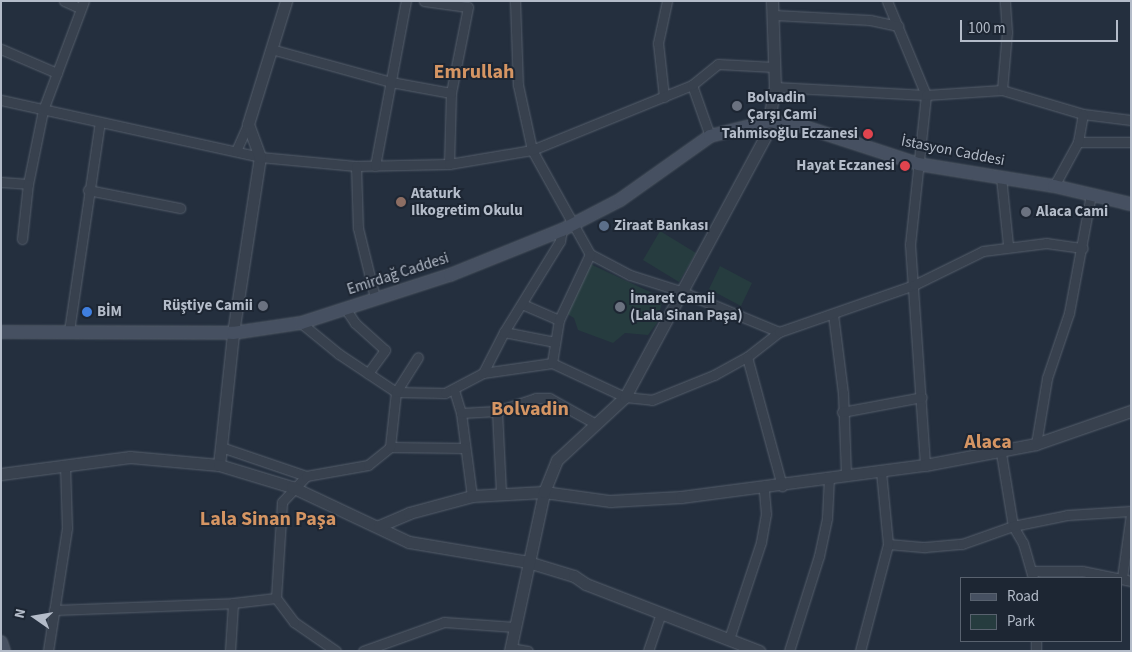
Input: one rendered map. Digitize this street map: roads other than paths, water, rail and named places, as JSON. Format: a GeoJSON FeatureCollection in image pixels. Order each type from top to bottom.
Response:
{"type":"FeatureCollection","features":[{"type":"Feature","properties":{"kind":"main road","name":"Emirdağ Caddesi"},"geometry":{"type":"LineString","coordinates":[[1,332],[233,333],[301,323],[450,275],[566,228],[620,200],[710,136],[770,121]]}},
{"type":"Feature","properties":{"kind":"main road","name":"İstasyon Caddesi"},"geometry":{"type":"LineString","coordinates":[[770,121],[802,126],[918,164],[1054,186],[1131,204]]}},
{"type":"Feature","properties":{"kind":"main road"},"geometry":{"type":"LineString","coordinates":[[1,642],[4,651]]}},
{"type":"Feature","properties":{"kind":"street"},"geometry":{"type":"LineString","coordinates":[[22,239],[28,184],[43,110],[82,4],[64,1]]}},
{"type":"Feature","properties":{"kind":"street"},"geometry":{"type":"LineString","coordinates":[[236,151],[248,124],[286,1]]}},
{"type":"Feature","properties":{"kind":"street"},"geometry":{"type":"LineString","coordinates":[[375,166],[406,1]]}},
{"type":"Feature","properties":{"kind":"street"},"geometry":{"type":"LineString","coordinates":[[424,1],[468,7],[451,93],[450,164]]}},
{"type":"Feature","properties":{"kind":"street"},"geometry":{"type":"LineString","coordinates":[[515,1],[518,84],[532,150],[566,228],[590,254],[630,275],[680,291],[779,332]]}},
{"type":"Feature","properties":{"kind":"street"},"geometry":{"type":"LineString","coordinates":[[664,97],[658,43],[667,1]]}},
{"type":"Feature","properties":{"kind":"street"},"geometry":{"type":"LineString","coordinates":[[528,651],[514,650],[515,627],[544,492],[557,460],[625,397],[680,291],[766,135],[770,121],[774,87],[774,15],[772,1]]}},
{"type":"Feature","properties":{"kind":"street"},"geometry":{"type":"LineString","coordinates":[[887,1],[926,95],[910,244],[922,397],[925,465]]}},
{"type":"Feature","properties":{"kind":"street"},"geometry":{"type":"LineString","coordinates":[[1002,90],[1007,32],[1005,1]]}},
{"type":"Feature","properties":{"kind":"street"},"geometry":{"type":"LineString","coordinates":[[774,15],[870,20],[898,26]]}},
{"type":"Feature","properties":{"kind":"street"},"geometry":{"type":"LineString","coordinates":[[271,49],[391,82],[451,93]]}},
{"type":"Feature","properties":{"kind":"street"},"geometry":{"type":"LineString","coordinates":[[1,50],[57,73]]}},
{"type":"Feature","properties":{"kind":"street"},"geometry":{"type":"LineString","coordinates":[[1,100],[260,157],[356,166],[450,164],[532,150],[692,85],[718,64],[774,67]]}},
{"type":"Feature","properties":{"kind":"street"},"geometry":{"type":"LineString","coordinates":[[692,85],[710,136]]}},
{"type":"Feature","properties":{"kind":"street"},"geometry":{"type":"LineString","coordinates":[[774,87],[926,95],[1002,90],[1083,114],[1131,120]]}},
{"type":"Feature","properties":{"kind":"street"},"geometry":{"type":"LineString","coordinates":[[1054,186],[1078,142],[1083,114]]}},
{"type":"Feature","properties":{"kind":"street"},"geometry":{"type":"LineString","coordinates":[[68,331],[88,190],[100,122]]}},
{"type":"Feature","properties":{"kind":"street"},"geometry":{"type":"LineString","coordinates":[[219,465],[233,333],[260,157],[248,124]]}},
{"type":"Feature","properties":{"kind":"street"},"geometry":{"type":"LineString","coordinates":[[1078,142],[1131,142]]}},
{"type":"Feature","properties":{"kind":"street"},"geometry":{"type":"LineString","coordinates":[[356,166],[358,228],[375,298]]}},
{"type":"Feature","properties":{"kind":"street"},"geometry":{"type":"LineString","coordinates":[[1001,177],[1008,246]]}},
{"type":"Feature","properties":{"kind":"street"},"geometry":{"type":"LineString","coordinates":[[1,182],[28,184]]}},
{"type":"Feature","properties":{"kind":"street"},"geometry":{"type":"LineString","coordinates":[[88,190],[180,208]]}},
{"type":"Feature","properties":{"kind":"street"},"geometry":{"type":"LineString","coordinates":[[1036,444],[1047,378],[1069,313],[1083,248],[1090,194]]}},
{"type":"Feature","properties":{"kind":"street"},"geometry":{"type":"LineString","coordinates":[[483,373],[504,332],[560,241],[566,228]]}},
{"type":"Feature","properties":{"kind":"street"},"geometry":{"type":"LineString","coordinates":[[301,323],[396,392],[445,393],[454,390],[483,373],[552,363],[625,397],[652,400],[714,375],[747,357],[779,332],[914,285],[983,250],[1046,243],[1083,248]]}},
{"type":"Feature","properties":{"kind":"street"},"geometry":{"type":"LineString","coordinates":[[552,363],[559,320],[590,254]]}},
{"type":"Feature","properties":{"kind":"street"},"geometry":{"type":"LineString","coordinates":[[522,304],[559,320]]}},
{"type":"Feature","properties":{"kind":"street"},"geometry":{"type":"LineString","coordinates":[[345,308],[355,323],[384,350],[368,373]]}},
{"type":"Feature","properties":{"kind":"street"},"geometry":{"type":"LineString","coordinates":[[833,314],[843,393],[842,412],[846,475]]}},
{"type":"Feature","properties":{"kind":"street"},"geometry":{"type":"LineString","coordinates":[[504,332],[554,342]]}},
{"type":"Feature","properties":{"kind":"street"},"geometry":{"type":"LineString","coordinates":[[390,447],[396,392],[418,357]]}},
{"type":"Feature","properties":{"kind":"street"},"geometry":{"type":"LineString","coordinates":[[747,357],[782,486]]}},
{"type":"Feature","properties":{"kind":"street"},"geometry":{"type":"LineString","coordinates":[[454,390],[461,413],[472,496]]}},
{"type":"Feature","properties":{"kind":"street"},"geometry":{"type":"LineString","coordinates":[[842,412],[922,397]]}},
{"type":"Feature","properties":{"kind":"street"},"geometry":{"type":"LineString","coordinates":[[461,413],[497,411],[536,398],[549,398],[596,424]]}},
{"type":"Feature","properties":{"kind":"street"},"geometry":{"type":"LineString","coordinates":[[497,411],[502,493]]}},
{"type":"Feature","properties":{"kind":"street"},"geometry":{"type":"LineString","coordinates":[[379,526],[409,513],[472,496],[544,492],[610,501],[782,486],[829,477],[925,465],[1001,453],[1036,444],[1131,411]]}},
{"type":"Feature","properties":{"kind":"street"},"geometry":{"type":"LineString","coordinates":[[221,446],[306,476]]}},
{"type":"Feature","properties":{"kind":"street"},"geometry":{"type":"LineString","coordinates":[[336,651],[294,622],[276,598],[282,502],[292,488],[306,476],[368,464],[390,447],[465,448]]}},
{"type":"Feature","properties":{"kind":"street"},"geometry":{"type":"LineString","coordinates":[[1001,453],[1013,526],[1024,543],[1033,574],[1082,571],[1116,577]]}},
{"type":"Feature","properties":{"kind":"street"},"geometry":{"type":"LineString","coordinates":[[2,474],[130,457],[219,465],[292,488],[379,526],[409,542],[528,562],[574,576],[586,584],[759,651]]}},
{"type":"Feature","properties":{"kind":"street"},"geometry":{"type":"LineString","coordinates":[[48,651],[67,528],[65,466]]}},
{"type":"Feature","properties":{"kind":"street"},"geometry":{"type":"LineString","coordinates":[[860,651],[888,544],[882,471]]}},
{"type":"Feature","properties":{"kind":"street"},"geometry":{"type":"LineString","coordinates":[[790,651],[819,556],[827,518],[829,477]]}},
{"type":"Feature","properties":{"kind":"street"},"geometry":{"type":"LineString","coordinates":[[729,639],[761,542],[766,514],[764,488]]}},
{"type":"Feature","properties":{"kind":"street"},"geometry":{"type":"LineString","coordinates":[[888,544],[925,547],[962,544],[1013,526],[1067,515],[1131,512],[1127,579]]}},
{"type":"Feature","properties":{"kind":"street"},"geometry":{"type":"LineString","coordinates":[[54,610],[233,603],[276,598]]}},
{"type":"Feature","properties":{"kind":"street"},"geometry":{"type":"LineString","coordinates":[[230,651],[233,603]]}},
{"type":"Feature","properties":{"kind":"street"},"geometry":{"type":"LineString","coordinates":[[648,651],[662,612]]}},
{"type":"Feature","properties":{"kind":"street"},"geometry":{"type":"LineString","coordinates":[[363,651],[444,622],[515,627]]}},
{"type":"Feature","properties":{"kind":"place","name":"Bolvadin Çarşı Cami"},"geometry":{"type":"Point","coordinates":[737,106]}},
{"type":"Feature","properties":{"kind":"place","name":"Tahmisoğlu Eczanesi"},"geometry":{"type":"Point","coordinates":[868,134]}},
{"type":"Feature","properties":{"kind":"place","name":"Hayat Eczanesi"},"geometry":{"type":"Point","coordinates":[905,166]}},
{"type":"Feature","properties":{"kind":"place","name":"Ataturk Ilkogretim Okulu"},"geometry":{"type":"Point","coordinates":[401,202]}},
{"type":"Feature","properties":{"kind":"place","name":"Alaca Cami"},"geometry":{"type":"Point","coordinates":[1026,212]}},
{"type":"Feature","properties":{"kind":"place","name":"Ziraat Bankası"},"geometry":{"type":"Point","coordinates":[604,226]}},
{"type":"Feature","properties":{"kind":"place","name":"Rüştiye Camii"},"geometry":{"type":"Point","coordinates":[263,306]}},
{"type":"Feature","properties":{"kind":"place","name":"İmaret Camii (Lala Sinan Paşa)"},"geometry":{"type":"Point","coordinates":[620,307]}},
{"type":"Feature","properties":{"kind":"place","name":"BİM"},"geometry":{"type":"Point","coordinates":[87,312]}},
{"type":"Feature","properties":{"kind":"district","name":"Emrullah"},"geometry":{"type":"Point","coordinates":[474,72]}},
{"type":"Feature","properties":{"kind":"district","name":"Bolvadin"},"geometry":{"type":"Point","coordinates":[530,409]}},
{"type":"Feature","properties":{"kind":"district","name":"Alaca"},"geometry":{"type":"Point","coordinates":[988,442]}},
{"type":"Feature","properties":{"kind":"district","name":"Lala Sinan Paşa"},"geometry":{"type":"Point","coordinates":[268,519]}}]}
